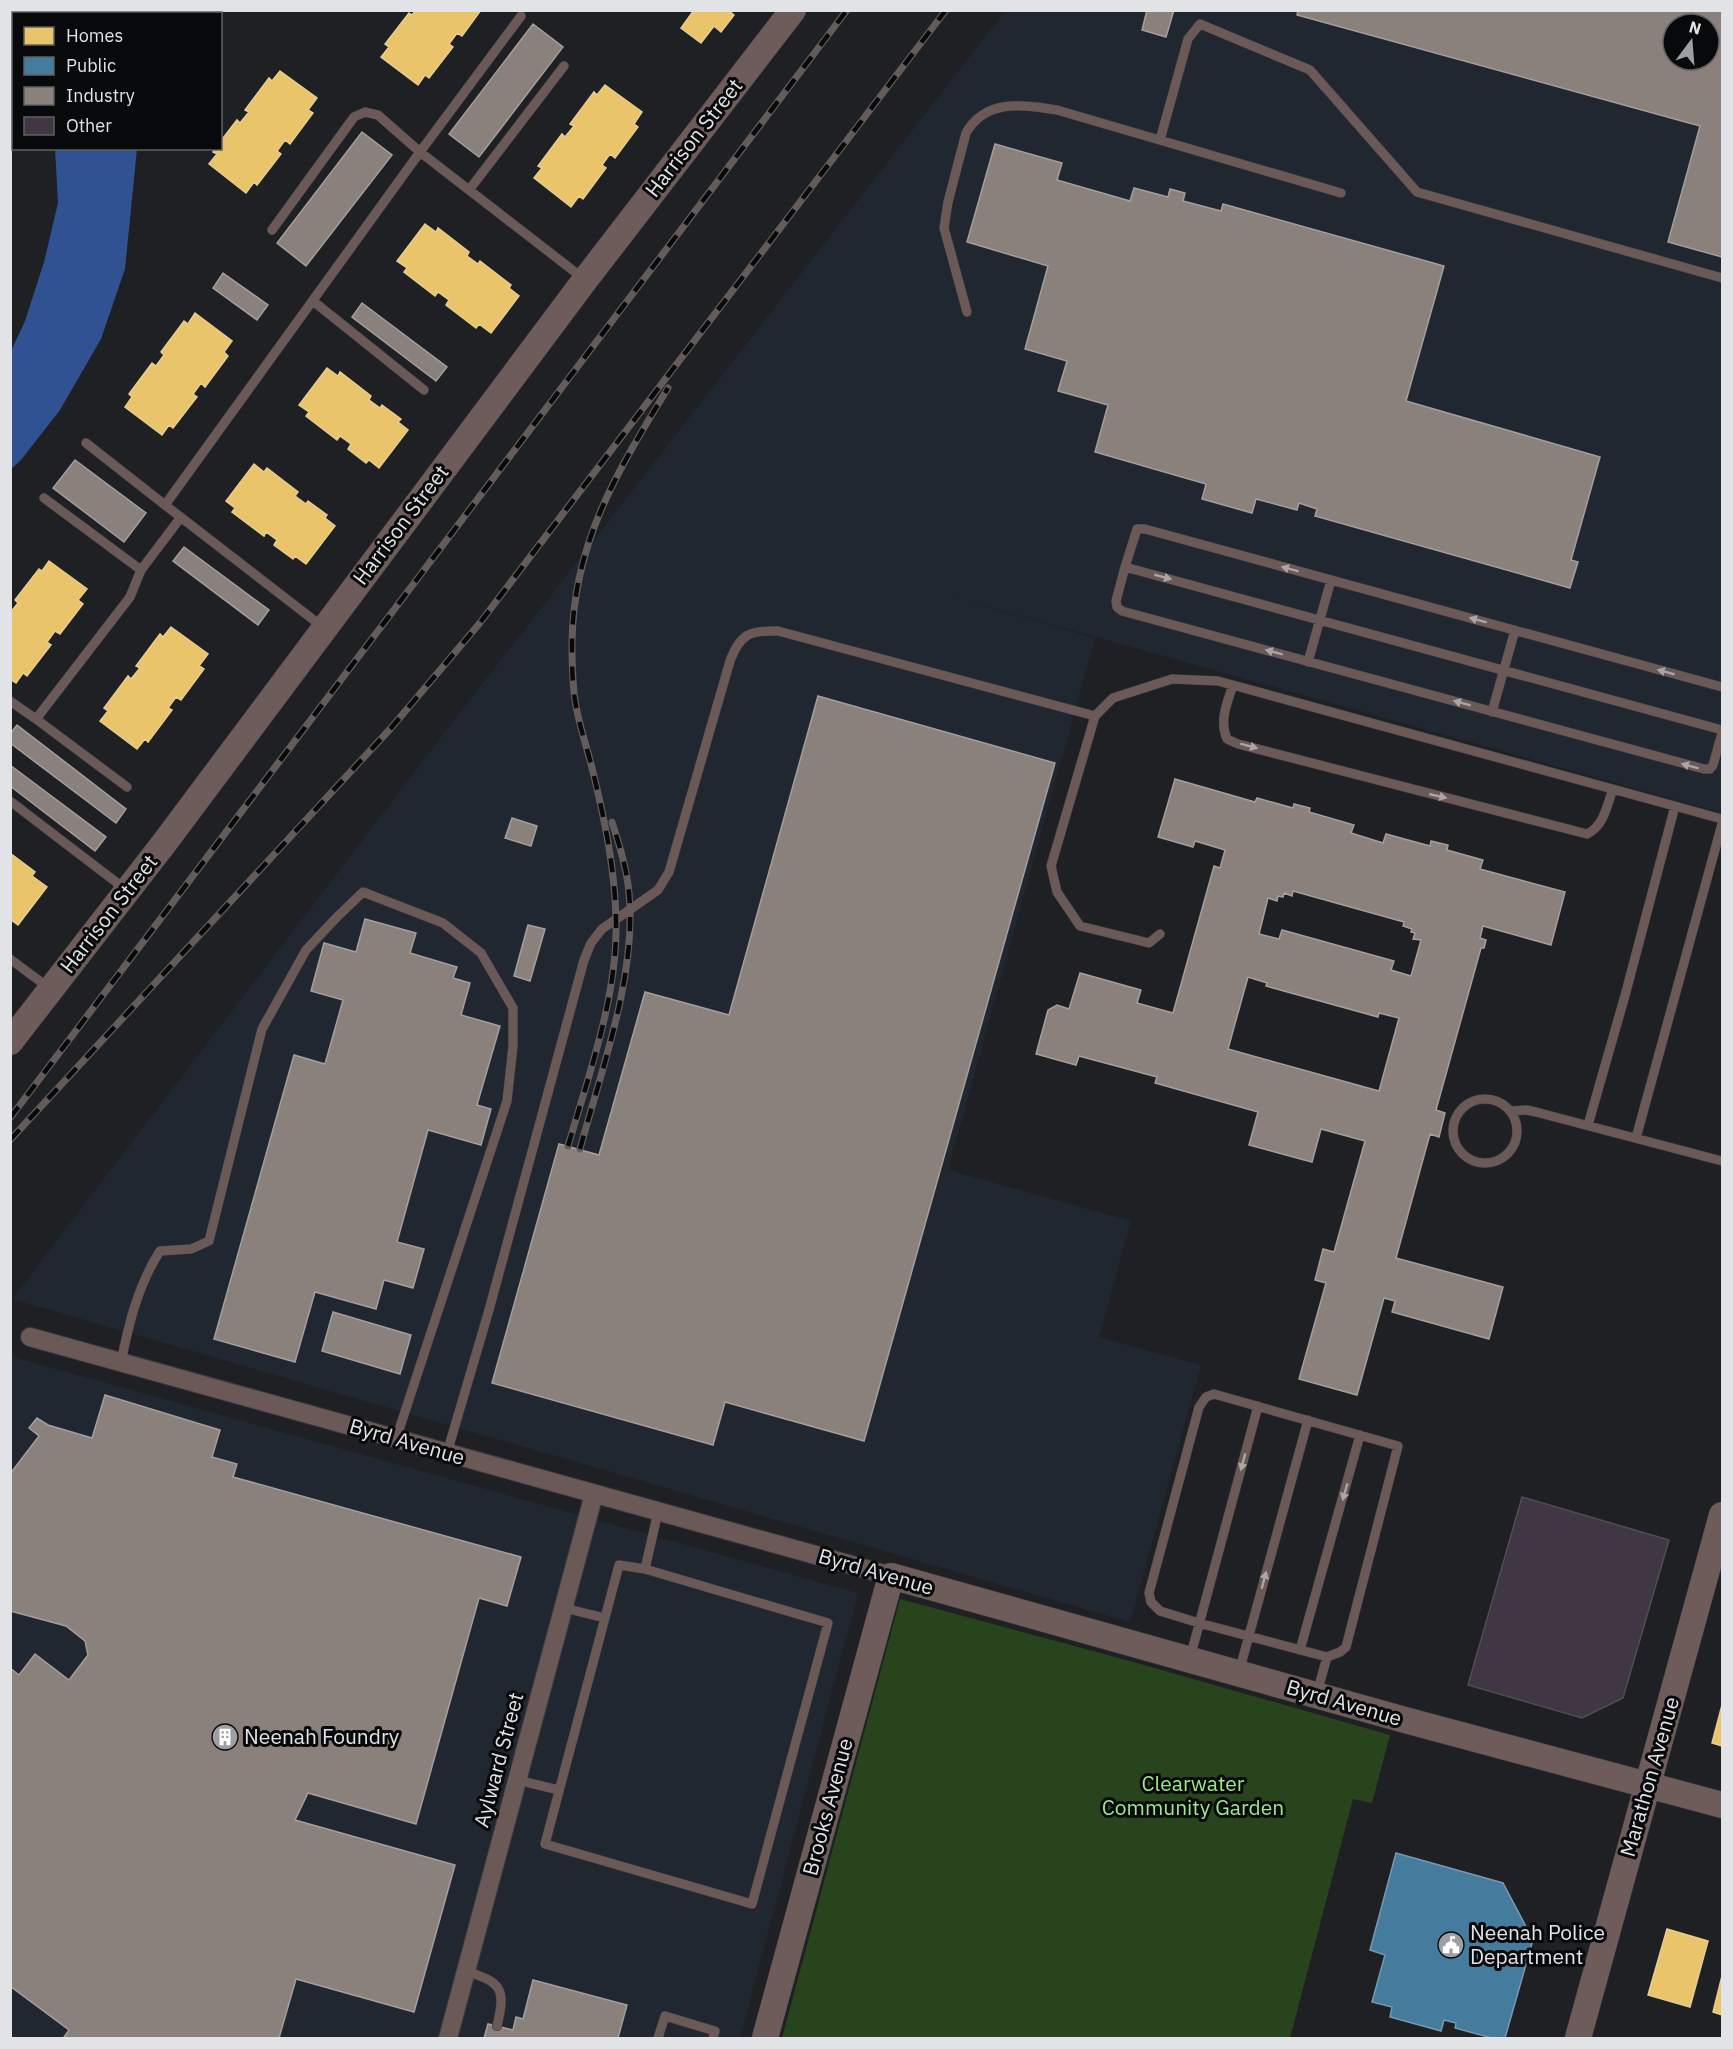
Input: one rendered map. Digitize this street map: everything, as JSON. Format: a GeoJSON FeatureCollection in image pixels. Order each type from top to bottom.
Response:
{"type":"FeatureCollection","features":[{"type":"Feature","properties":{"kind":"street","name":"Harrison Street"},"geometry":{"type":"LineString","coordinates":[[10,1042],[127,891],[585,280],[793,10]]}},
{"type":"Feature","properties":{"kind":"street","name":"Byrd Avenue"},"geometry":{"type":"LineString","coordinates":[[30,1337],[1238,1674],[1722,1805]]}},
{"type":"Feature","properties":{"kind":"street","name":"Aylward Street"},"geometry":{"type":"LineString","coordinates":[[448,2038],[594,1494]]}},
{"type":"Feature","properties":{"kind":"street","name":"Marathon Avenue"},"geometry":{"type":"LineString","coordinates":[[1578,2038],[1647,1784],[1719,1545],[1722,1515]]}},
{"type":"Feature","properties":{"kind":"street","name":"Brooks Avenue"},"geometry":{"type":"LineString","coordinates":[[765,2038],[891,1576]]}},
{"type":"Feature","properties":{"kind":"lane"},"geometry":{"type":"LineString","coordinates":[[165,504],[521,16]]}},
{"type":"Feature","properties":{"kind":"lane"},"geometry":{"type":"LineString","coordinates":[[1160,140],[1188,39],[1200,24],[1310,70],[1417,192],[1722,278]]}},
{"type":"Feature","properties":{"kind":"lane"},"geometry":{"type":"LineString","coordinates":[[469,190],[564,66]]}},
{"type":"Feature","properties":{"kind":"lane"},"geometry":{"type":"LineString","coordinates":[[967,312],[944,228],[950,192],[966,133],[972,123],[987,111],[998,107],[1037,107],[1057,110],[1341,193]]}},
{"type":"Feature","properties":{"kind":"lane"},"geometry":{"type":"LineString","coordinates":[[272,230],[354,117],[365,112],[378,115],[420,152],[585,280]]}},
{"type":"Feature","properties":{"kind":"lane"},"geometry":{"type":"LineString","coordinates":[[313,301],[424,390]]}},
{"type":"Feature","properties":{"kind":"lane"},"geometry":{"type":"LineString","coordinates":[[86,443],[324,628]]}},
{"type":"Feature","properties":{"kind":"lane"},"geometry":{"type":"LineString","coordinates":[[44,498],[141,570]]}},
{"type":"Feature","properties":{"kind":"lane"},"geometry":{"type":"LineString","coordinates":[[36,720],[130,597],[141,570],[181,517]]}},
{"type":"Feature","properties":{"kind":"lane"},"geometry":{"type":"LineString","coordinates":[[1125,567],[1722,731],[1713,765],[1710,769],[1704,769],[1122,611],[1117,607],[1116,601],[1125,567],[1134,535],[1137,529],[1144,529],[1722,687]]}},
{"type":"Feature","properties":{"kind":"lane"},"geometry":{"type":"LineString","coordinates":[[1308,662],[1331,580]]}},
{"type":"Feature","properties":{"kind":"lane"},"geometry":{"type":"LineString","coordinates":[[1492,712],[1515,630]]}},
{"type":"Feature","properties":{"kind":"lane"},"geometry":{"type":"LineString","coordinates":[[447,1453],[489,1310],[584,960],[591,943],[602,929],[658,890],[669,872],[730,661],[735,647],[743,637],[761,631],[778,631],[1095,716]]}},
{"type":"Feature","properties":{"kind":"lane"},"geometry":{"type":"LineString","coordinates":[[1160,934],[1149,943],[1080,926],[1057,892],[1051,866],[1095,716],[1113,698],[1172,679],[1218,681],[1722,819]]}},
{"type":"Feature","properties":{"kind":"lane"},"geometry":{"type":"LineString","coordinates":[[1233,685],[1224,715],[1223,729],[1227,739],[1239,744],[1587,834],[1601,822],[1613,789]]}},
{"type":"Feature","properties":{"kind":"lane"},"geometry":{"type":"LineString","coordinates":[[10,701],[128,787]]}},
{"type":"Feature","properties":{"kind":"lane"},"geometry":{"type":"LineString","coordinates":[[10,801],[127,891]]}},
{"type":"Feature","properties":{"kind":"lane"},"geometry":{"type":"LineString","coordinates":[[1588,1125],[1675,806]]}},
{"type":"Feature","properties":{"kind":"lane"},"geometry":{"type":"LineString","coordinates":[[1636,1138],[1722,824]]}},
{"type":"Feature","properties":{"kind":"lane"},"geometry":{"type":"LineString","coordinates":[[121,1362],[130,1320],[148,1271],[160,1251],[191,1249],[208,1242],[262,1029],[306,950],[363,892],[443,923],[481,952],[513,1008],[513,1046],[507,1101],[396,1439]]}},
{"type":"Feature","properties":{"kind":"lane"},"geometry":{"type":"LineString","coordinates":[[10,959],[51,990]]}},
{"type":"Feature","properties":{"kind":"lane"},"geometry":{"type":"LineString","coordinates":[[1511,1111],[1518,1131],[1511,1150],[1494,1162],[1483,1163],[1464,1155],[1454,1137],[1457,1116],[1463,1107],[1472,1101],[1483,1099],[1503,1104],[1511,1111],[1526,1110],[1722,1161]]}},
{"type":"Feature","properties":{"kind":"lane"},"geometry":{"type":"LineString","coordinates":[[1214,1394],[1258,1406],[1398,1446],[1346,1647],[1327,1657],[1160,1611],[1151,1602],[1149,1593],[1199,1407],[1206,1397],[1214,1394]]}},
{"type":"Feature","properties":{"kind":"lane"},"geometry":{"type":"LineString","coordinates":[[1190,1660],[1258,1406]]}},
{"type":"Feature","properties":{"kind":"lane"},"geometry":{"type":"LineString","coordinates":[[1238,1674],[1308,1420]]}},
{"type":"Feature","properties":{"kind":"lane"},"geometry":{"type":"LineString","coordinates":[[1300,1650],[1360,1435]]}},
{"type":"Feature","properties":{"kind":"lane"},"geometry":{"type":"LineString","coordinates":[[645,1569],[658,1512]]}},
{"type":"Feature","properties":{"kind":"lane"},"geometry":{"type":"LineString","coordinates":[[619,1565],[645,1569],[828,1623],[752,1904],[545,1844],[605,1618],[619,1565]]}},
{"type":"Feature","properties":{"kind":"lane"},"geometry":{"type":"LineString","coordinates":[[564,1608],[605,1618]]}},
{"type":"Feature","properties":{"kind":"lane"},"geometry":{"type":"LineString","coordinates":[[1316,1695],[1327,1657]]}},
{"type":"Feature","properties":{"kind":"lane"},"geometry":{"type":"LineString","coordinates":[[517,1780],[559,1790]]}},
{"type":"Feature","properties":{"kind":"lane"},"geometry":{"type":"LineString","coordinates":[[466,1971],[489,1979],[497,1985],[502,1996],[502,2008],[497,2026]]}},
{"type":"Feature","properties":{"kind":"lane"},"geometry":{"type":"LineString","coordinates":[[658,2038],[665,2016],[715,2031],[713,2038]]}},
{"type":"Feature","properties":{"kind":"shaded area"},"geometry":{"type":"Polygon","coordinates":[[[1005,11],[1722,11],[1722,813],[947,595],[1095,638],[948,1170],[1131,1221],[1099,1337],[1201,1365],[1130,1622],[12,1299],[451,724],[1005,11]]]}},
{"type":"Feature","properties":{"kind":"shaded area","name":"Neenah Foundry"},"geometry":{"type":"Polygon","coordinates":[[[10,1356],[858,1593],[740,2038],[11,2038],[10,1356]]]}},
{"type":"Feature","properties":{"kind":"green space","name":"Clearwater Community Garden"},"geometry":{"type":"Polygon","coordinates":[[[900,1599],[1390,1735],[1372,1803],[1353,1799],[1290,2038],[782,2038],[900,1599]]]}},
{"type":"Feature","properties":{"kind":"water"},"geometry":{"type":"Polygon","coordinates":[[[55,150],[137,150],[125,269],[101,339],[60,410],[21,460],[11,469],[11,351],[25,321],[44,262],[58,203],[55,150]]]}},
{"type":"Feature","properties":{"kind":"building: Homes"},"geometry":{"type":"Polygon","coordinates":[[[416,10],[481,10],[462,36],[457,33],[449,44],[453,47],[429,78],[425,75],[418,85],[381,57],[389,47],[385,44],[409,13],[412,15],[416,10]]]}},
{"type":"Feature","properties":{"kind":"building: Homes"},"geometry":{"type":"Polygon","coordinates":[[[694,10],[728,10],[734,15],[721,32],[714,26],[701,43],[681,28],[694,10]]]}},
{"type":"Feature","properties":{"kind":"building: Homes"},"geometry":{"type":"Polygon","coordinates":[[[280,71],[317,98],[308,110],[313,113],[290,144],[285,140],[277,151],[281,154],[257,185],[254,182],[246,193],[209,164],[217,154],[213,152],[214,150],[222,150],[222,139],[237,120],[240,123],[249,112],[245,110],[269,78],[272,81],[280,71]]]}},
{"type":"Feature","properties":{"kind":"building: Homes"},"geometry":{"type":"Polygon","coordinates":[[[605,85],[642,112],[634,124],[638,127],[615,158],[610,154],[602,165],[606,168],[583,199],[579,196],[571,207],[534,178],[542,168],[538,166],[562,134],[565,137],[574,126],[570,124],[594,92],[597,95],[605,85]]]}},
{"type":"Feature","properties":{"kind":"building: Homes"},"geometry":{"type":"Polygon","coordinates":[[[425,224],[436,232],[438,228],[469,252],[467,256],[478,264],[480,261],[511,285],[509,288],[519,296],[491,333],[479,324],[476,328],[446,305],[449,300],[438,292],[435,296],[404,272],[407,268],[397,261],[425,224]]]}},
{"type":"Feature","properties":{"kind":"building: Homes"},"geometry":{"type":"Polygon","coordinates":[[[195,313],[232,341],[224,352],[228,356],[205,387],[201,383],[193,394],[197,397],[173,428],[169,425],[162,435],[125,407],[132,397],[129,394],[152,363],[156,366],[164,355],[161,352],[184,321],[188,324],[195,313]]]}},
{"type":"Feature","properties":{"kind":"building: Homes"},"geometry":{"type":"Polygon","coordinates":[[[327,368],[338,376],[340,372],[371,396],[369,400],[380,408],[382,405],[401,419],[398,422],[408,430],[379,468],[369,460],[366,463],[348,449],[351,444],[340,436],[337,440],[306,416],[309,412],[299,405],[327,368]]]}},
{"type":"Feature","properties":{"kind":"building: Homes"},"geometry":{"type":"Polygon","coordinates":[[[254,464],[264,472],[267,468],[298,492],[295,496],[306,504],[308,501],[327,515],[325,518],[335,526],[306,564],[295,556],[293,559],[274,545],[277,540],[266,532],[264,536],[232,512],[235,508],[226,501],[254,464]]]}},
{"type":"Feature","properties":{"kind":"building: Homes"},"geometry":{"type":"Polygon","coordinates":[[[49,561],[87,589],[78,600],[83,604],[60,634],[55,631],[47,642],[51,645],[27,676],[23,673],[16,683],[10,679],[10,613],[18,603],[15,600],[39,569],[42,571],[49,561]]]}},
{"type":"Feature","properties":{"kind":"building: Homes"},"geometry":{"type":"Polygon","coordinates":[[[171,627],[208,654],[199,666],[204,669],[181,700],[176,697],[168,708],[172,710],[148,742],[145,739],[137,749],[100,721],[108,711],[104,708],[128,676],[131,679],[140,668],[136,666],[160,634],[163,637],[171,627]]]}},
{"type":"Feature","properties":{"kind":"building: Homes"},"geometry":{"type":"Polygon","coordinates":[[[10,853],[35,872],[32,876],[47,887],[18,925],[10,919],[10,853]]]}},
{"type":"Feature","properties":{"kind":"building: Homes"},"geometry":{"type":"Polygon","coordinates":[[[1722,1705],[1722,1746],[1712,1743],[1722,1705]]]}},
{"type":"Feature","properties":{"kind":"building: Homes"},"geometry":{"type":"Polygon","coordinates":[[[1667,1929],[1708,1941],[1690,2007],[1648,1995],[1667,1929]]]}},
{"type":"Feature","properties":{"kind":"building: Homes"},"geometry":{"type":"Polygon","coordinates":[[[1722,1976],[1722,2015],[1713,2012],[1722,1976]]]}},
{"type":"Feature","properties":{"kind":"building: Public","name":"Neenah Police Department"},"geometry":{"type":"Polygon","coordinates":[[[1396,1853],[1503,1883],[1533,1940],[1505,2038],[1492,2038],[1455,2028],[1456,2023],[1444,2020],[1441,2031],[1390,2017],[1392,2007],[1372,2002],[1385,1955],[1370,1950],[1396,1853]]]}},
{"type":"Feature","properties":{"kind":"building: Industry"},"geometry":{"type":"Polygon","coordinates":[[[1147,10],[1174,10],[1166,37],[1142,30],[1147,10]]]}},
{"type":"Feature","properties":{"kind":"building: Industry"},"geometry":{"type":"Polygon","coordinates":[[[1298,10],[1722,10],[1722,257],[1668,242],[1700,126],[1297,15],[1298,10]]]}},
{"type":"Feature","properties":{"kind":"building: Industry"},"geometry":{"type":"Polygon","coordinates":[[[533,24],[563,47],[479,157],[449,134],[533,24]]]}},
{"type":"Feature","properties":{"kind":"building: Industry"},"geometry":{"type":"Polygon","coordinates":[[[362,132],[392,155],[306,266],[277,243],[362,132]]]}},
{"type":"Feature","properties":{"kind":"building: Industry"},"geometry":{"type":"Polygon","coordinates":[[[995,144],[1062,163],[1057,180],[1130,201],[1134,188],[1168,197],[1170,189],[1185,193],[1183,201],[1221,211],[1223,204],[1444,266],[1406,401],[1600,457],[1571,560],[1578,562],[1570,588],[1315,516],[1317,509],[1299,503],[1297,510],[1256,499],[1252,513],[1202,499],[1206,484],[1095,452],[1108,405],[1058,391],[1067,361],[1025,349],[1048,266],[967,242],[995,144]]]}},
{"type":"Feature","properties":{"kind":"building: Industry"},"geometry":{"type":"Polygon","coordinates":[[[223,273],[268,305],[257,320],[213,288],[223,273]]]}},
{"type":"Feature","properties":{"kind":"building: Industry"},"geometry":{"type":"Polygon","coordinates":[[[362,303],[447,367],[436,381],[352,317],[362,303]]]}},
{"type":"Feature","properties":{"kind":"building: Industry"},"geometry":{"type":"Polygon","coordinates":[[[75,460],[146,513],[124,542],[53,488],[75,460]]]}},
{"type":"Feature","properties":{"kind":"building: Industry"},"geometry":{"type":"Polygon","coordinates":[[[184,547],[269,610],[258,625],[173,561],[184,547]]]}},
{"type":"Feature","properties":{"kind":"building: Industry"},"geometry":{"type":"Polygon","coordinates":[[[818,696],[1055,763],[864,1441],[725,1402],[713,1445],[492,1383],[559,1144],[599,1155],[645,992],[729,1015],[818,696]]]}},
{"type":"Feature","properties":{"kind":"building: Industry"},"geometry":{"type":"Polygon","coordinates":[[[17,725],[126,809],[116,823],[10,743],[10,734],[17,725]]]}},
{"type":"Feature","properties":{"kind":"building: Industry"},"geometry":{"type":"Polygon","coordinates":[[[10,765],[106,837],[95,851],[10,786],[10,765]]]}},
{"type":"Feature","properties":{"kind":"building: Industry"},"geometry":{"type":"Polygon","coordinates":[[[1175,779],[1255,802],[1257,798],[1293,808],[1294,804],[1310,808],[1309,812],[1354,825],[1351,833],[1383,843],[1386,834],[1430,846],[1431,841],[1448,845],[1447,850],[1483,860],[1480,869],[1565,892],[1551,945],[1483,926],[1480,938],[1486,940],[1484,948],[1481,948],[1436,1110],[1445,1113],[1439,1137],[1430,1134],[1396,1258],[1503,1287],[1489,1339],[1392,1312],[1395,1301],[1384,1298],[1357,1395],[1299,1379],[1326,1283],[1315,1280],[1323,1249],[1334,1252],[1365,1141],[1321,1129],[1312,1162],[1249,1145],[1258,1112],[1155,1083],[1157,1077],[1079,1056],[1076,1065],[1036,1054],[1048,1010],[1057,1005],[1069,1009],[1080,973],[1141,990],[1137,1003],[1173,1013],[1214,866],[1220,868],[1225,850],[1195,841],[1193,847],[1158,837],[1175,779]],[[1293,891],[1292,896],[1284,893],[1283,897],[1278,896],[1277,901],[1268,898],[1259,934],[1279,939],[1282,930],[1394,961],[1391,970],[1411,976],[1421,940],[1413,939],[1415,933],[1411,932],[1412,929],[1403,926],[1404,922],[1293,891]],[[1248,977],[1228,1049],[1379,1091],[1399,1018],[1379,1013],[1378,1017],[1266,986],[1267,983],[1248,977]]]}},
{"type":"Feature","properties":{"kind":"building: Industry"},"geometry":{"type":"Polygon","coordinates":[[[512,818],[537,826],[531,846],[505,838],[512,818]]]}},
{"type":"Feature","properties":{"kind":"building: Industry"},"geometry":{"type":"Polygon","coordinates":[[[365,919],[416,933],[410,953],[457,967],[453,978],[470,983],[461,1015],[500,1026],[477,1105],[491,1109],[481,1145],[428,1130],[397,1242],[424,1249],[413,1288],[384,1280],[376,1309],[315,1292],[295,1362],[214,1339],[294,1055],[325,1064],[343,1000],[311,991],[324,943],[356,952],[365,919]]]}},
{"type":"Feature","properties":{"kind":"building: Industry"},"geometry":{"type":"Polygon","coordinates":[[[528,925],[545,929],[530,981],[514,976],[528,925]]]}},
{"type":"Feature","properties":{"kind":"building: Industry"},"geometry":{"type":"Polygon","coordinates":[[[333,1312],[411,1335],[400,1374],[322,1351],[333,1312]]]}},
{"type":"Feature","properties":{"kind":"building: Industry","name":"Neenah Foundry"},"geometry":{"type":"Polygon","coordinates":[[[105,1395],[220,1430],[212,1457],[237,1464],[233,1477],[521,1557],[507,1606],[479,1598],[416,1824],[308,1793],[295,1820],[455,1865],[414,2012],[296,1979],[279,2038],[67,2038],[64,2037],[69,2030],[10,1986],[10,1668],[19,1675],[35,1654],[69,1680],[88,1655],[85,1641],[66,1626],[10,1611],[10,1474],[39,1436],[29,1428],[37,1418],[48,1425],[92,1438],[105,1395]]]}},
{"type":"Feature","properties":{"kind":"building: Industry"},"geometry":{"type":"Polygon","coordinates":[[[533,1980],[627,2005],[618,2038],[484,2038],[488,2024],[513,2030],[516,2017],[523,2019],[533,1980]]]}},
{"type":"Feature","properties":{"kind":"building: Other"},"geometry":{"type":"Polygon","coordinates":[[[1522,1497],[1669,1540],[1623,1698],[1582,1718],[1468,1685],[1522,1497]]]}},
{"type":"Feature","properties":{"kind":"railway"},"geometry":{"type":"LineString","coordinates":[[10,1118],[847,10]]}},
{"type":"Feature","properties":{"kind":"railway"},"geometry":{"type":"LineString","coordinates":[[10,1140],[391,728],[479,624],[946,10]]}},
{"type":"Feature","properties":{"kind":"railway"},"geometry":{"type":"LineString","coordinates":[[568,1146],[601,1034],[612,977],[616,920],[614,883],[605,827],[575,698],[572,674],[574,607],[580,572],[602,509],[632,448],[668,388]]}},
{"type":"Feature","properties":{"kind":"railway"},"geometry":{"type":"LineString","coordinates":[[580,1149],[607,1055],[623,989],[628,957],[630,924],[628,884],[612,822]]}},
{"type":"Feature","properties":{"kind":"place","name":"Neenah Foundry"},"geometry":{"type":"Point","coordinates":[225,1737]}},
{"type":"Feature","properties":{"kind":"place","name":"Neenah Police Department"},"geometry":{"type":"Point","coordinates":[1451,1945]}}]}
